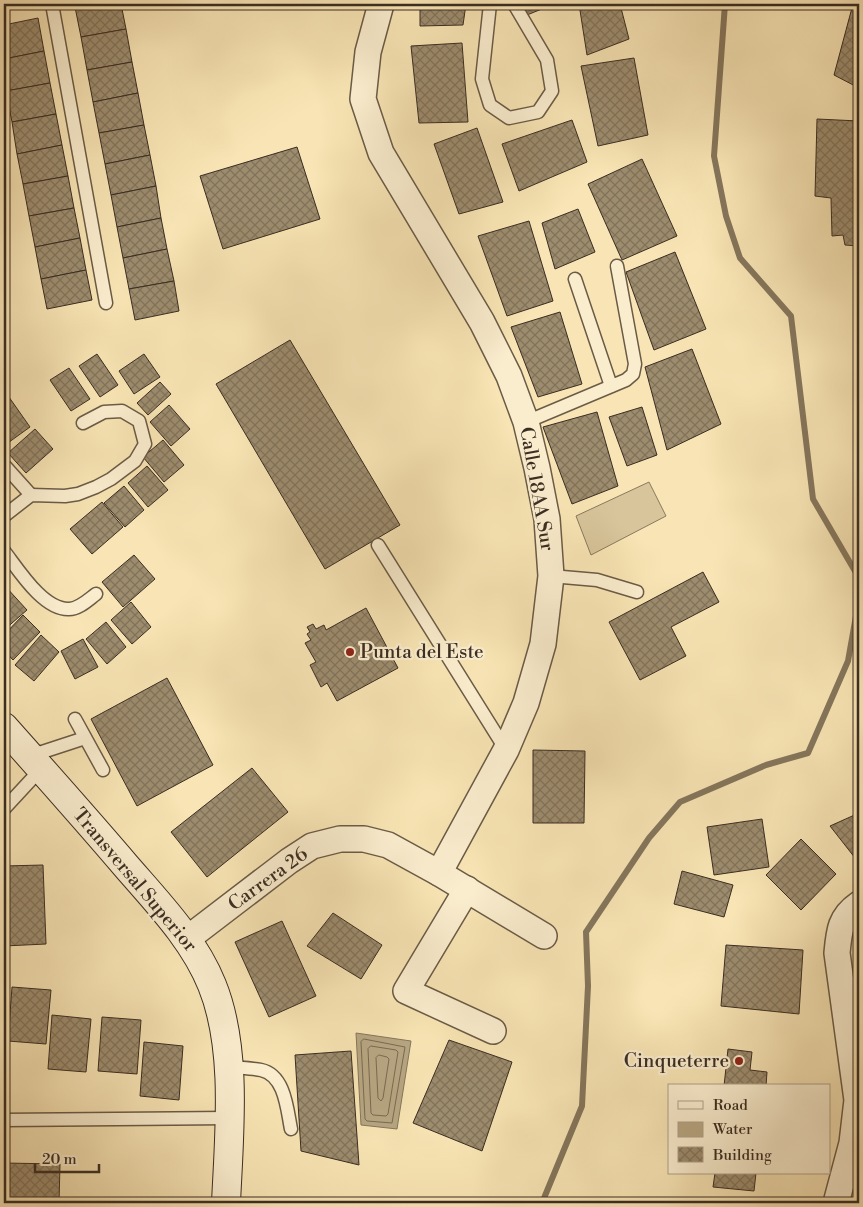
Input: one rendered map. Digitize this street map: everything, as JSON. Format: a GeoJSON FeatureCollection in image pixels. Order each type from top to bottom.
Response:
{"type":"FeatureCollection","features":[{"type":"Feature","properties":{"kind":"main road","name":"Transversal Superior"},"geometry":{"type":"LineString","coordinates":[[4,727],[153,897],[187,939],[213,986],[223,1022],[229,1067],[226,1203]]}},
{"type":"Feature","properties":{"kind":"street","name":"Calle 18AA Sur"},"geometry":{"type":"LineString","coordinates":[[381,4],[368,52],[363,98],[380,153],[482,322],[509,376],[526,422],[547,519],[551,576],[544,644],[526,703],[506,750],[440,873]]}},
{"type":"Feature","properties":{"kind":"street","name":"Carrera 26"},"geometry":{"type":"LineString","coordinates":[[187,939],[289,861],[312,846],[340,838],[364,839],[388,845],[440,873],[544,936]]}},
{"type":"Feature","properties":{"kind":"street"},"geometry":{"type":"LineString","coordinates":[[467,889],[406,991],[493,1031]]}},
{"type":"Feature","properties":{"kind":"street"},"geometry":{"type":"LineString","coordinates":[[836,1203],[852,1143],[857,1100],[837,953],[839,931],[854,908]]}},
{"type":"Feature","properties":{"kind":"lane"},"geometry":{"type":"LineString","coordinates":[[52,4],[106,303]]}},
{"type":"Feature","properties":{"kind":"lane"},"geometry":{"type":"LineString","coordinates":[[490,4],[482,79],[490,104],[510,118],[538,112],[552,91],[547,60],[514,4]]}},
{"type":"Feature","properties":{"kind":"lane"},"geometry":{"type":"LineString","coordinates":[[526,422],[626,380],[633,374],[635,364],[617,266]]}},
{"type":"Feature","properties":{"kind":"lane"},"geometry":{"type":"LineString","coordinates":[[575,279],[611,386]]}},
{"type":"Feature","properties":{"kind":"lane"},"geometry":{"type":"LineString","coordinates":[[4,516],[31,495],[65,496],[78,494],[96,487],[111,479],[135,461],[145,444],[139,421],[122,411],[104,412],[83,423]]}},
{"type":"Feature","properties":{"kind":"lane"},"geometry":{"type":"LineString","coordinates":[[4,465],[31,495]]}},
{"type":"Feature","properties":{"kind":"lane"},"geometry":{"type":"LineString","coordinates":[[378,545],[506,750]]}},
{"type":"Feature","properties":{"kind":"lane"},"geometry":{"type":"LineString","coordinates":[[4,551],[38,594],[54,605],[69,609],[83,604],[96,594]]}},
{"type":"Feature","properties":{"kind":"lane"},"geometry":{"type":"LineString","coordinates":[[551,576],[598,580],[638,592]]}},
{"type":"Feature","properties":{"kind":"lane"},"geometry":{"type":"LineString","coordinates":[[75,719],[103,770]]}},
{"type":"Feature","properties":{"kind":"lane"},"geometry":{"type":"LineString","coordinates":[[4,809],[36,762],[84,738]]}},
{"type":"Feature","properties":{"kind":"lane"},"geometry":{"type":"LineString","coordinates":[[229,1067],[262,1070],[274,1076],[282,1090],[291,1129]]}},
{"type":"Feature","properties":{"kind":"lane"},"geometry":{"type":"LineString","coordinates":[[4,1120],[229,1118]]}},
{"type":"Feature","properties":{"kind":"shaded area"},"geometry":{"type":"Polygon","coordinates":[[[649,482],[666,516],[591,555],[576,516],[649,482]]]}},
{"type":"Feature","properties":{"kind":"water"},"geometry":{"type":"Polygon","coordinates":[[[356,1033],[411,1041],[397,1129],[361,1125],[356,1033]]]}},
{"type":"Feature","properties":{"kind":"building"},"geometry":{"type":"Polygon","coordinates":[[[74,4],[92,4],[75,7],[74,4]]]}},
{"type":"Feature","properties":{"kind":"building"},"geometry":{"type":"Polygon","coordinates":[[[92,4],[121,4],[126,29],[81,37],[75,7],[92,4]]]}},
{"type":"Feature","properties":{"kind":"building"},"geometry":{"type":"Polygon","coordinates":[[[420,4],[466,4],[463,25],[420,26],[420,4]]]}},
{"type":"Feature","properties":{"kind":"building"},"geometry":{"type":"Polygon","coordinates":[[[524,4],[554,4],[527,15],[524,4]]]}},
{"type":"Feature","properties":{"kind":"building"},"geometry":{"type":"Polygon","coordinates":[[[579,4],[620,4],[629,39],[587,55],[579,4]]]}},
{"type":"Feature","properties":{"kind":"building"},"geometry":{"type":"Polygon","coordinates":[[[853,4],[859,4],[859,88],[834,75],[853,4]]]}},
{"type":"Feature","properties":{"kind":"building"},"geometry":{"type":"Polygon","coordinates":[[[38,18],[44,51],[4,59],[4,25],[38,18]]]}},
{"type":"Feature","properties":{"kind":"building"},"geometry":{"type":"Polygon","coordinates":[[[126,29],[132,62],[87,70],[81,37],[126,29]]]}},
{"type":"Feature","properties":{"kind":"building"},"geometry":{"type":"Polygon","coordinates":[[[462,43],[468,122],[419,123],[411,46],[462,43]]]}},
{"type":"Feature","properties":{"kind":"building"},"geometry":{"type":"Polygon","coordinates":[[[44,51],[50,83],[6,91],[4,59],[44,51]]]}},
{"type":"Feature","properties":{"kind":"building"},"geometry":{"type":"Polygon","coordinates":[[[634,58],[648,135],[598,146],[581,66],[634,58]]]}},
{"type":"Feature","properties":{"kind":"building"},"geometry":{"type":"Polygon","coordinates":[[[132,62],[138,93],[93,102],[87,70],[132,62]]]}},
{"type":"Feature","properties":{"kind":"building"},"geometry":{"type":"Polygon","coordinates":[[[50,83],[56,114],[12,122],[6,91],[50,83]]]}},
{"type":"Feature","properties":{"kind":"building"},"geometry":{"type":"Polygon","coordinates":[[[138,93],[144,125],[99,133],[93,102],[138,93]]]}},
{"type":"Feature","properties":{"kind":"building"},"geometry":{"type":"Polygon","coordinates":[[[56,114],[62,145],[17,154],[12,122],[56,114]]]}},
{"type":"Feature","properties":{"kind":"building"},"geometry":{"type":"Polygon","coordinates":[[[817,119],[859,121],[859,246],[845,245],[843,235],[832,236],[831,198],[815,196],[817,119]]]}},
{"type":"Feature","properties":{"kind":"building"},"geometry":{"type":"Polygon","coordinates":[[[572,120],[587,162],[519,191],[502,144],[572,120]]]}},
{"type":"Feature","properties":{"kind":"building"},"geometry":{"type":"Polygon","coordinates":[[[144,125],[150,155],[105,164],[99,133],[144,125]]]}},
{"type":"Feature","properties":{"kind":"building"},"geometry":{"type":"Polygon","coordinates":[[[477,128],[503,202],[459,214],[434,144],[477,128]]]}},
{"type":"Feature","properties":{"kind":"building"},"geometry":{"type":"Polygon","coordinates":[[[62,145],[68,176],[23,184],[17,154],[62,145]]]}},
{"type":"Feature","properties":{"kind":"building"},"geometry":{"type":"Polygon","coordinates":[[[297,147],[320,219],[223,249],[200,176],[297,147]]]}},
{"type":"Feature","properties":{"kind":"building"},"geometry":{"type":"Polygon","coordinates":[[[150,155],[156,186],[111,195],[105,164],[150,155]]]}},
{"type":"Feature","properties":{"kind":"building"},"geometry":{"type":"Polygon","coordinates":[[[642,159],[677,236],[622,260],[588,184],[642,159]]]}},
{"type":"Feature","properties":{"kind":"building"},"geometry":{"type":"Polygon","coordinates":[[[68,176],[74,208],[29,216],[23,184],[68,176]]]}},
{"type":"Feature","properties":{"kind":"building"},"geometry":{"type":"Polygon","coordinates":[[[156,186],[161,218],[117,227],[111,195],[156,186]]]}},
{"type":"Feature","properties":{"kind":"building"},"geometry":{"type":"Polygon","coordinates":[[[74,208],[80,238],[35,247],[29,216],[74,208]]]}},
{"type":"Feature","properties":{"kind":"building"},"geometry":{"type":"Polygon","coordinates":[[[578,209],[595,252],[555,269],[542,223],[578,209]]]}},
{"type":"Feature","properties":{"kind":"building"},"geometry":{"type":"Polygon","coordinates":[[[161,218],[167,249],[123,258],[117,227],[161,218]]]}},
{"type":"Feature","properties":{"kind":"building"},"geometry":{"type":"Polygon","coordinates":[[[529,221],[553,301],[507,316],[478,236],[529,221]]]}},
{"type":"Feature","properties":{"kind":"building"},"geometry":{"type":"Polygon","coordinates":[[[80,238],[86,270],[41,279],[35,247],[80,238]]]}},
{"type":"Feature","properties":{"kind":"building"},"geometry":{"type":"Polygon","coordinates":[[[167,249],[174,281],[129,289],[123,258],[167,249]]]}},
{"type":"Feature","properties":{"kind":"building"},"geometry":{"type":"Polygon","coordinates":[[[675,252],[706,329],[654,350],[626,272],[675,252]]]}},
{"type":"Feature","properties":{"kind":"building"},"geometry":{"type":"Polygon","coordinates":[[[4,267],[8,291],[4,291],[4,267]]]}},
{"type":"Feature","properties":{"kind":"building"},"geometry":{"type":"Polygon","coordinates":[[[86,270],[92,300],[47,309],[41,279],[86,270]]]}},
{"type":"Feature","properties":{"kind":"building"},"geometry":{"type":"Polygon","coordinates":[[[174,281],[179,311],[135,320],[129,289],[174,281]]]}},
{"type":"Feature","properties":{"kind":"building"},"geometry":{"type":"Polygon","coordinates":[[[560,312],[582,384],[538,397],[511,327],[560,312]]]}},
{"type":"Feature","properties":{"kind":"building"},"geometry":{"type":"Polygon","coordinates":[[[290,340],[400,525],[325,569],[216,384],[290,340]]]}},
{"type":"Feature","properties":{"kind":"building"},"geometry":{"type":"Polygon","coordinates":[[[692,349],[721,424],[667,450],[645,367],[692,349]]]}},
{"type":"Feature","properties":{"kind":"building"},"geometry":{"type":"Polygon","coordinates":[[[97,354],[118,385],[100,397],[79,366],[97,354]]]}},
{"type":"Feature","properties":{"kind":"building"},"geometry":{"type":"Polygon","coordinates":[[[144,354],[160,377],[134,394],[119,371],[144,354]]]}},
{"type":"Feature","properties":{"kind":"building"},"geometry":{"type":"Polygon","coordinates":[[[69,368],[90,399],[71,411],[50,380],[69,368]]]}},
{"type":"Feature","properties":{"kind":"building"},"geometry":{"type":"Polygon","coordinates":[[[160,382],[171,394],[148,415],[137,403],[160,382]]]}},
{"type":"Feature","properties":{"kind":"building"},"geometry":{"type":"Polygon","coordinates":[[[4,390],[30,427],[5,445],[4,443],[4,390]]]}},
{"type":"Feature","properties":{"kind":"building"},"geometry":{"type":"Polygon","coordinates":[[[169,405],[190,429],[171,446],[150,422],[169,405]]]}},
{"type":"Feature","properties":{"kind":"building"},"geometry":{"type":"Polygon","coordinates":[[[642,407],[657,455],[627,466],[609,417],[642,407]]]}},
{"type":"Feature","properties":{"kind":"building"},"geometry":{"type":"Polygon","coordinates":[[[597,412],[618,486],[572,504],[543,427],[597,412]]]}},
{"type":"Feature","properties":{"kind":"building"},"geometry":{"type":"Polygon","coordinates":[[[35,429],[53,449],[26,473],[8,453],[35,429]]]}},
{"type":"Feature","properties":{"kind":"building"},"geometry":{"type":"Polygon","coordinates":[[[163,440],[184,465],[164,482],[143,457],[163,440]]]}},
{"type":"Feature","properties":{"kind":"building"},"geometry":{"type":"Polygon","coordinates":[[[147,466],[168,490],[148,507],[128,483],[147,466]]]}},
{"type":"Feature","properties":{"kind":"building"},"geometry":{"type":"Polygon","coordinates":[[[124,486],[144,510],[125,527],[104,503],[124,486]]]}},
{"type":"Feature","properties":{"kind":"building"},"geometry":{"type":"Polygon","coordinates":[[[102,502],[123,527],[92,554],[70,529],[102,502]]]}},
{"type":"Feature","properties":{"kind":"building"},"geometry":{"type":"Polygon","coordinates":[[[134,555],[155,579],[123,607],[102,582],[134,555]]]}},
{"type":"Feature","properties":{"kind":"building"},"geometry":{"type":"Polygon","coordinates":[[[703,572],[719,602],[671,627],[686,656],[640,680],[609,622],[703,572]]]}},
{"type":"Feature","properties":{"kind":"building"},"geometry":{"type":"Polygon","coordinates":[[[4,587],[27,610],[4,630],[4,587]]]}},
{"type":"Feature","properties":{"kind":"building"},"geometry":{"type":"Polygon","coordinates":[[[131,602],[151,627],[132,644],[111,620],[131,602]]]}},
{"type":"Feature","properties":{"kind":"building","name":"Punta del Este"},"geometry":{"type":"Polygon","coordinates":[[[366,608],[398,668],[337,701],[327,683],[321,687],[310,665],[316,662],[305,643],[311,640],[307,634],[310,632],[307,627],[313,624],[316,629],[324,625],[326,630],[366,608]]]}},
{"type":"Feature","properties":{"kind":"building"},"geometry":{"type":"Polygon","coordinates":[[[23,615],[40,632],[13,660],[4,650],[4,635],[23,615]]]}},
{"type":"Feature","properties":{"kind":"building"},"geometry":{"type":"Polygon","coordinates":[[[106,622],[126,647],[107,664],[86,639],[106,622]]]}},
{"type":"Feature","properties":{"kind":"building"},"geometry":{"type":"Polygon","coordinates":[[[41,635],[59,652],[34,681],[15,665],[41,635]]]}},
{"type":"Feature","properties":{"kind":"building"},"geometry":{"type":"Polygon","coordinates":[[[83,639],[98,667],[75,679],[61,651],[83,639]]]}},
{"type":"Feature","properties":{"kind":"building"},"geometry":{"type":"Polygon","coordinates":[[[167,678],[213,765],[137,806],[91,719],[167,678]]]}},
{"type":"Feature","properties":{"kind":"building"},"geometry":{"type":"Polygon","coordinates":[[[533,750],[585,751],[584,823],[533,823],[533,750]]]}},
{"type":"Feature","properties":{"kind":"building"},"geometry":{"type":"Polygon","coordinates":[[[252,768],[288,812],[207,877],[171,832],[252,768]]]}},
{"type":"Feature","properties":{"kind":"building"},"geometry":{"type":"Polygon","coordinates":[[[859,813],[859,863],[830,826],[859,813]]]}},
{"type":"Feature","properties":{"kind":"building"},"geometry":{"type":"Polygon","coordinates":[[[762,819],[769,867],[714,875],[707,827],[762,819]]]}},
{"type":"Feature","properties":{"kind":"building"},"geometry":{"type":"Polygon","coordinates":[[[801,839],[836,874],[801,910],[766,875],[801,839]]]}},
{"type":"Feature","properties":{"kind":"building"},"geometry":{"type":"Polygon","coordinates":[[[43,865],[46,944],[4,946],[4,866],[43,865]]]}},
{"type":"Feature","properties":{"kind":"building"},"geometry":{"type":"Polygon","coordinates":[[[682,871],[733,885],[724,917],[674,904],[682,871]]]}},
{"type":"Feature","properties":{"kind":"building"},"geometry":{"type":"Polygon","coordinates":[[[333,913],[382,945],[361,979],[307,946],[333,913]]]}},
{"type":"Feature","properties":{"kind":"building"},"geometry":{"type":"Polygon","coordinates":[[[282,921],[316,996],[269,1017],[235,942],[282,921]]]}},
{"type":"Feature","properties":{"kind":"building"},"geometry":{"type":"Polygon","coordinates":[[[726,945],[803,950],[799,1014],[721,1006],[726,945]]]}},
{"type":"Feature","properties":{"kind":"building"},"geometry":{"type":"Polygon","coordinates":[[[12,987],[51,990],[46,1044],[8,1041],[12,987]]]}},
{"type":"Feature","properties":{"kind":"building"},"geometry":{"type":"Polygon","coordinates":[[[52,1015],[91,1019],[86,1072],[48,1069],[52,1015]]]}},
{"type":"Feature","properties":{"kind":"building"},"geometry":{"type":"Polygon","coordinates":[[[102,1017],[141,1020],[137,1074],[98,1071],[102,1017]]]}},
{"type":"Feature","properties":{"kind":"building"},"geometry":{"type":"Polygon","coordinates":[[[449,1040],[512,1062],[482,1151],[413,1123],[449,1040]]]}},
{"type":"Feature","properties":{"kind":"building"},"geometry":{"type":"Polygon","coordinates":[[[144,1042],[183,1046],[179,1100],[140,1096],[144,1042]]]}},
{"type":"Feature","properties":{"kind":"building","name":"Cinqueterre"},"geometry":{"type":"Polygon","coordinates":[[[728,1049],[752,1052],[750,1070],[767,1072],[766,1084],[724,1084],[728,1049]]]}},
{"type":"Feature","properties":{"kind":"building"},"geometry":{"type":"Polygon","coordinates":[[[351,1051],[359,1165],[301,1151],[295,1055],[351,1051]]]}},
{"type":"Feature","properties":{"kind":"building"},"geometry":{"type":"Polygon","coordinates":[[[4,1163],[60,1164],[59,1203],[4,1203],[4,1163]]]}},
{"type":"Feature","properties":{"kind":"building"},"geometry":{"type":"Polygon","coordinates":[[[715,1174],[756,1174],[754,1191],[713,1187],[715,1174]]]}},
{"type":"Feature","properties":{"kind":"waterway"},"geometry":{"type":"LineString","coordinates":[[725,4],[714,156],[726,216],[740,258],[791,316],[813,499],[859,578]]}},
{"type":"Feature","properties":{"kind":"waterway"},"geometry":{"type":"LineString","coordinates":[[542,1203],[582,1106],[588,986],[586,932],[649,838],[680,802],[766,765],[808,753],[848,661],[859,599]]}},
{"type":"Feature","properties":{"kind":"place","name":"Punta del Este"},"geometry":{"type":"Point","coordinates":[350,652]}},
{"type":"Feature","properties":{"kind":"place","name":"Cinqueterre"},"geometry":{"type":"Point","coordinates":[739,1061]}}]}
